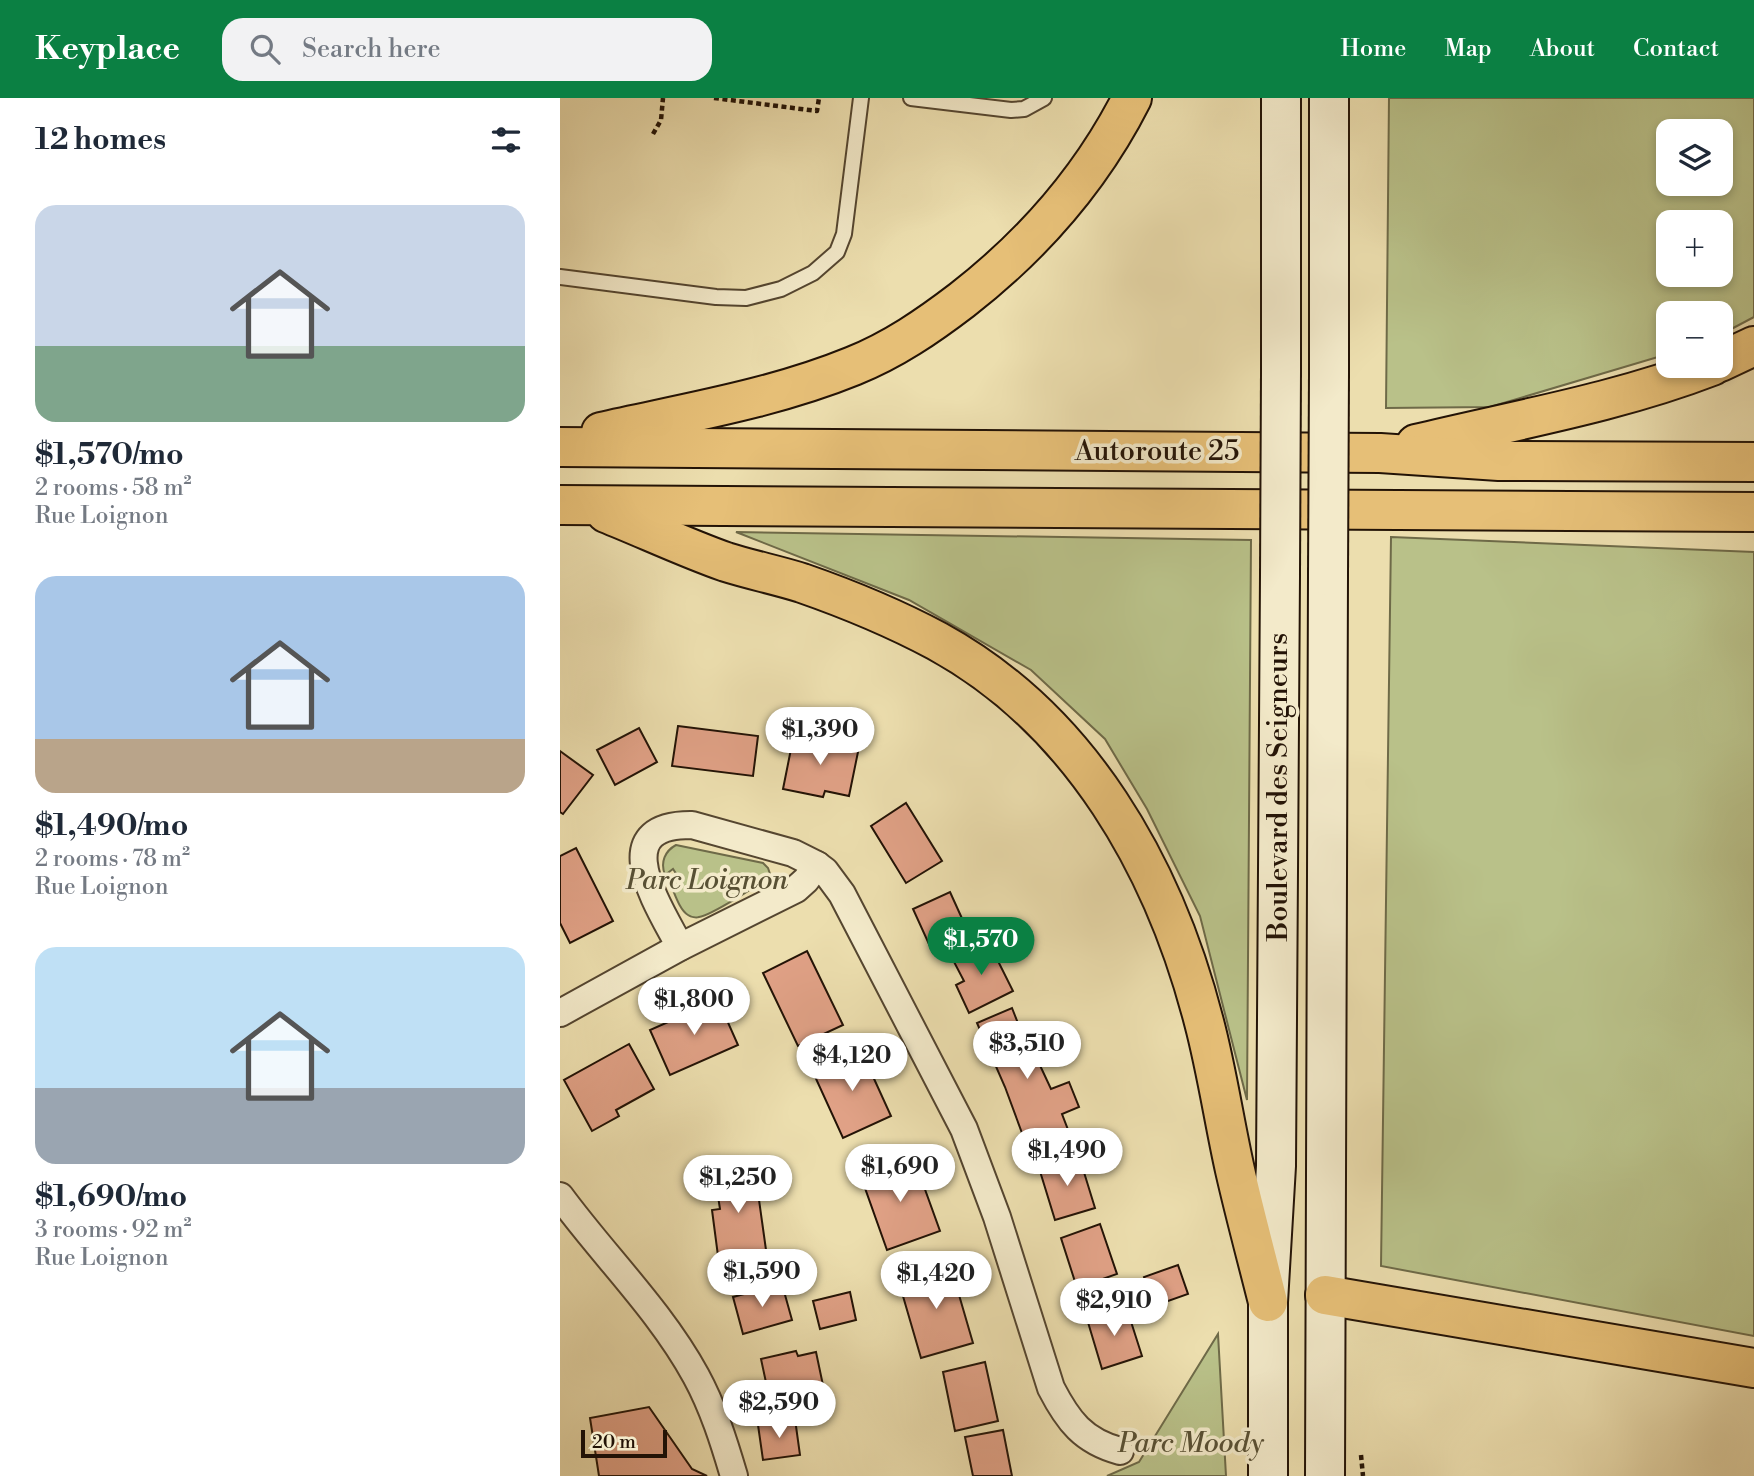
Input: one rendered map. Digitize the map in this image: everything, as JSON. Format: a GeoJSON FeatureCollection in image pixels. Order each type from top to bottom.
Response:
{"type":"FeatureCollection","features":[{"type":"Feature","properties":{"kind":"highway"},"geometry":{"type":"LineString","coordinates":[[560,444],[798,385],[855,365],[908,338],[988,280],[1041,230],[1067,202],[1088,173],[1110,140],[1132,98]]}},
{"type":"Feature","properties":{"kind":"highway"},"geometry":{"type":"LineString","coordinates":[[1733,356],[1754,346]]}},
{"type":"Feature","properties":{"kind":"highway"},"geometry":{"type":"LineString","coordinates":[[1380,453],[1596,403],[1678,378]]}},
{"type":"Feature","properties":{"kind":"highway","name":"Autoroute 25"},"geometry":{"type":"LineString","coordinates":[[560,444],[1380,453],[1499,461],[1754,462]]}},
{"type":"Feature","properties":{"kind":"highway"},"geometry":{"type":"LineString","coordinates":[[574,505],[725,561],[802,583],[858,604],[936,640],[968,659],[1014,695],[1078,759],[1119,814],[1135,843],[1164,902],[1183,952],[1211,1049],[1235,1170],[1268,1302]]}},
{"type":"Feature","properties":{"kind":"highway","name":"Autoroute 25"},"geometry":{"type":"LineString","coordinates":[[574,505],[1754,512]]}},
{"type":"Feature","properties":{"kind":"highway"},"geometry":{"type":"LineString","coordinates":[[1325,1295],[1754,1368]]}},
{"type":"Feature","properties":{"kind":"main road","name":"Boulevard des Seigneurs"},"geometry":{"type":"LineString","coordinates":[[1268,1476],[1268,1302],[1276,1166],[1281,98]]}},
{"type":"Feature","properties":{"kind":"main road","name":"Boulevard des Seigneurs"},"geometry":{"type":"LineString","coordinates":[[1325,1476],[1329,98]]}},
{"type":"Feature","properties":{"kind":"street"},"geometry":{"type":"LineString","coordinates":[[680,947],[643,871],[642,858],[646,845],[664,828],[692,825],[793,853],[825,871],[842,894],[964,1129],[993,1207],[1051,1388],[1071,1422],[1085,1436],[1102,1446],[1120,1451]]}},
{"type":"Feature","properties":{"kind":"street"},"geometry":{"type":"LineString","coordinates":[[560,1013],[680,947],[796,889],[817,865]]}},
{"type":"Feature","properties":{"kind":"street"},"geometry":{"type":"LineString","coordinates":[[560,1196],[569,1225],[630,1282],[690,1365],[715,1420],[734,1476]]}},
{"type":"Feature","properties":{"kind":"lane"},"geometry":{"type":"LineString","coordinates":[[560,277],[733,299],[781,289],[813,273],[836,252],[844,234],[861,98]]}},
{"type":"Feature","properties":{"kind":"lane"},"geometry":{"type":"LineString","coordinates":[[911,98],[1011,110],[1024,109],[1044,98]]}},
{"type":"Feature","properties":{"kind":"path"},"geometry":{"type":"LineString","coordinates":[[653,134],[661,120],[663,98]]}},
{"type":"Feature","properties":{"kind":"path"},"geometry":{"type":"LineString","coordinates":[[715,98],[817,111],[819,98]]}},
{"type":"Feature","properties":{"kind":"path"},"geometry":{"type":"LineString","coordinates":[[1360,1454],[1363,1476]]}},
{"type":"Feature","properties":{"kind":"green space"},"geometry":{"type":"Polygon","coordinates":[[[1389,98],[1754,98],[1754,317],[1733,328],[1733,301],[1656,301],[1656,358],[1490,407],[1386,408],[1389,98]]]}},
{"type":"Feature","properties":{"kind":"green space"},"geometry":{"type":"Polygon","coordinates":[[[736,532],[1251,540],[1247,1100],[1200,916],[1147,809],[1105,739],[1031,670],[909,600],[736,532]]]}},
{"type":"Feature","properties":{"kind":"green space"},"geometry":{"type":"Polygon","coordinates":[[[1391,537],[1754,552],[1754,1336],[1381,1266],[1391,537]]]}},
{"type":"Feature","properties":{"kind":"green space","name":"Parc Loignon"},"geometry":{"type":"Polygon","coordinates":[[[676,845],[763,863],[770,874],[725,905],[705,915],[692,917],[682,909],[669,881],[677,875],[673,869],[665,875],[663,866],[664,857],[676,845]]]}},
{"type":"Feature","properties":{"kind":"green space","name":"Parc Moody"},"geometry":{"type":"Polygon","coordinates":[[[1218,1334],[1226,1476],[1107,1476],[1139,1462],[1218,1334]]]}},
{"type":"Feature","properties":{"kind":"building"},"geometry":{"type":"Polygon","coordinates":[[[678,726],[758,736],[753,776],[672,766],[678,726]]]}},
{"type":"Feature","properties":{"kind":"building"},"geometry":{"type":"Polygon","coordinates":[[[639,728],[657,762],[615,785],[597,750],[639,728]]]}},
{"type":"Feature","properties":{"kind":"building"},"geometry":{"type":"Polygon","coordinates":[[[794,734],[859,747],[849,796],[825,791],[823,797],[783,789],[794,734]]]}},
{"type":"Feature","properties":{"kind":"building"},"geometry":{"type":"Polygon","coordinates":[[[560,751],[593,775],[563,814],[560,812],[560,751]]]}},
{"type":"Feature","properties":{"kind":"building"},"geometry":{"type":"Polygon","coordinates":[[[906,803],[942,861],[906,883],[871,826],[906,803]]]}},
{"type":"Feature","properties":{"kind":"building"},"geometry":{"type":"Polygon","coordinates":[[[576,848],[613,921],[570,943],[560,923],[560,856],[576,848]]]}},
{"type":"Feature","properties":{"kind":"building"},"geometry":{"type":"Polygon","coordinates":[[[950,892],[970,936],[933,953],[913,909],[950,892]]]}},
{"type":"Feature","properties":{"kind":"building"},"geometry":{"type":"Polygon","coordinates":[[[988,941],[1013,991],[969,1013],[956,985],[964,981],[952,958],[988,941]]]}},
{"type":"Feature","properties":{"kind":"building"},"geometry":{"type":"Polygon","coordinates":[[[807,951],[843,1025],[798,1046],[763,973],[807,951]]]}},
{"type":"Feature","properties":{"kind":"building"},"geometry":{"type":"Polygon","coordinates":[[[718,1000],[738,1045],[670,1075],[650,1030],[718,1000]]]}},
{"type":"Feature","properties":{"kind":"building"},"geometry":{"type":"Polygon","coordinates":[[[1012,1008],[1021,1031],[1035,1025],[1041,1040],[1030,1044],[1051,1089],[1069,1082],[1079,1107],[1062,1114],[1070,1135],[1029,1152],[977,1023],[1012,1008]]]}},
{"type":"Feature","properties":{"kind":"building"},"geometry":{"type":"Polygon","coordinates":[[[629,1044],[654,1089],[616,1110],[619,1116],[592,1131],[564,1080],[629,1044]]]}},
{"type":"Feature","properties":{"kind":"building"},"geometry":{"type":"Polygon","coordinates":[[[860,1048],[891,1116],[843,1138],[812,1070],[860,1048]]]}},
{"type":"Feature","properties":{"kind":"building"},"geometry":{"type":"Polygon","coordinates":[[[1079,1156],[1095,1208],[1055,1220],[1039,1168],[1079,1156]]]}},
{"type":"Feature","properties":{"kind":"building"},"geometry":{"type":"Polygon","coordinates":[[[914,1159],[940,1231],[887,1250],[860,1174],[884,1165],[885,1169],[914,1159]]]}},
{"type":"Feature","properties":{"kind":"building"},"geometry":{"type":"Polygon","coordinates":[[[755,1171],[766,1250],[718,1256],[712,1210],[720,1209],[715,1177],[755,1171]]]}},
{"type":"Feature","properties":{"kind":"building"},"geometry":{"type":"Polygon","coordinates":[[[1100,1224],[1117,1274],[1077,1288],[1061,1238],[1100,1224]]]}},
{"type":"Feature","properties":{"kind":"building"},"geometry":{"type":"Polygon","coordinates":[[[950,1264],[973,1343],[921,1358],[898,1279],[950,1264]]]}},
{"type":"Feature","properties":{"kind":"building"},"geometry":{"type":"Polygon","coordinates":[[[1178,1265],[1188,1294],[1154,1306],[1144,1277],[1178,1265]]]}},
{"type":"Feature","properties":{"kind":"building"},"geometry":{"type":"Polygon","coordinates":[[[782,1284],[792,1320],[743,1334],[733,1297],[782,1284]]]}},
{"type":"Feature","properties":{"kind":"building"},"geometry":{"type":"Polygon","coordinates":[[[850,1292],[856,1320],[820,1329],[813,1301],[850,1292]]]}},
{"type":"Feature","properties":{"kind":"building"},"geometry":{"type":"Polygon","coordinates":[[[1126,1306],[1142,1356],[1102,1369],[1087,1319],[1126,1306]]]}},
{"type":"Feature","properties":{"kind":"building"},"geometry":{"type":"Polygon","coordinates":[[[796,1351],[798,1356],[816,1352],[824,1390],[770,1401],[761,1359],[796,1351]]]}},
{"type":"Feature","properties":{"kind":"building"},"geometry":{"type":"Polygon","coordinates":[[[985,1362],[998,1421],[955,1431],[943,1372],[985,1362]]]}},
{"type":"Feature","properties":{"kind":"building"},"geometry":{"type":"Polygon","coordinates":[[[649,1407],[692,1469],[707,1476],[599,1476],[590,1418],[649,1407]]]}},
{"type":"Feature","properties":{"kind":"building"},"geometry":{"type":"Polygon","coordinates":[[[795,1419],[800,1455],[763,1460],[758,1425],[795,1419]]]}},
{"type":"Feature","properties":{"kind":"building"},"geometry":{"type":"Polygon","coordinates":[[[1003,1430],[1012,1476],[973,1476],[965,1437],[1003,1430]]]}}]}
